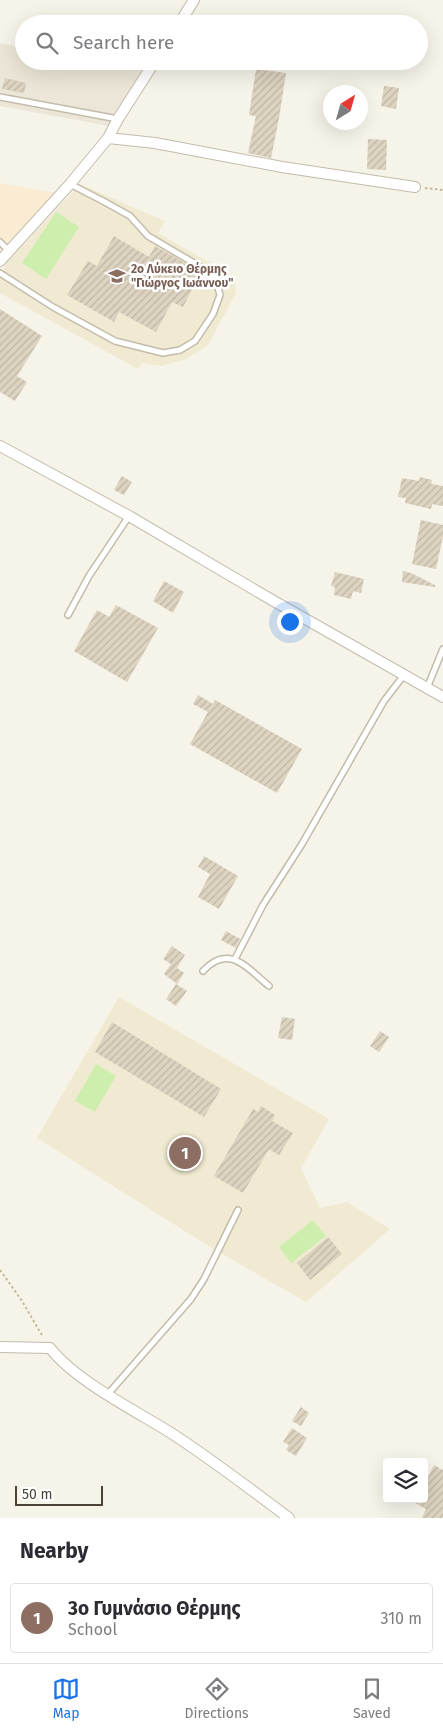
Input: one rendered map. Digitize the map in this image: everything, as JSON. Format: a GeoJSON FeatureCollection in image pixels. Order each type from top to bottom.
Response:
{"type":"FeatureCollection","features":[{"type":"Feature","properties":{"kind":"street"},"geometry":{"type":"LineString","coordinates":[[185,15],[194,0]]}},
{"type":"Feature","properties":{"kind":"street"},"geometry":{"type":"LineString","coordinates":[[1,259],[70,184],[108,138],[149,70]]}},
{"type":"Feature","properties":{"kind":"street"},"geometry":{"type":"LineString","coordinates":[[108,138],[415,187]]}},
{"type":"Feature","properties":{"kind":"street"},"geometry":{"type":"LineString","coordinates":[[0,446],[129,516],[404,676],[443,696]]}},
{"type":"Feature","properties":{"kind":"street"},"geometry":{"type":"LineString","coordinates":[[0,1347],[50,1348],[62,1361],[108,1394],[204,1454],[289,1518]]}},
{"type":"Feature","properties":{"kind":"lane"},"geometry":{"type":"LineString","coordinates":[[0,97],[118,119]]}},
{"type":"Feature","properties":{"kind":"lane"},"geometry":{"type":"LineString","coordinates":[[0,273],[54,307],[114,341],[163,353],[180,350],[195,340],[213,314],[220,295],[216,280],[211,273],[148,236],[130,216],[70,184]]}},
{"type":"Feature","properties":{"kind":"lane"},"geometry":{"type":"LineString","coordinates":[[0,242],[9,250]]}},
{"type":"Feature","properties":{"kind":"lane"},"geometry":{"type":"LineString","coordinates":[[68,615],[89,576],[129,516]]}},
{"type":"Feature","properties":{"kind":"lane"},"geometry":{"type":"LineString","coordinates":[[427,688],[443,649]]}},
{"type":"Feature","properties":{"kind":"lane"},"geometry":{"type":"LineString","coordinates":[[236,959],[264,905],[302,844],[384,701],[404,676]]}},
{"type":"Feature","properties":{"kind":"lane"},"geometry":{"type":"LineString","coordinates":[[203,971],[215,960],[222,958],[236,959],[269,986]]}},
{"type":"Feature","properties":{"kind":"lane"},"geometry":{"type":"LineString","coordinates":[[108,1394],[191,1299],[204,1279],[238,1210]]}},
{"type":"Feature","properties":{"kind":"path"},"geometry":{"type":"LineString","coordinates":[[415,187],[443,190]]}},
{"type":"Feature","properties":{"kind":"path"},"geometry":{"type":"LineString","coordinates":[[0,1270],[22,1301],[50,1348]]}},
{"type":"Feature","properties":{"kind":"shaded area"},"geometry":{"type":"Polygon","coordinates":[[[0,43],[15,46],[15,70],[143,70],[109,126],[0,106],[0,43]]]}},
{"type":"Feature","properties":{"kind":"shaded area"},"geometry":{"type":"Polygon","coordinates":[[[0,183],[57,193],[3,250],[0,250],[0,183]]]}},
{"type":"Feature","properties":{"kind":"shaded area","name":"2ο Λύκειο Θέρμης \"Γιώργος Ιωάννου\""},"geometry":{"type":"Polygon","coordinates":[[[80,184],[165,221],[158,233],[235,277],[236,293],[208,345],[186,359],[162,366],[142,363],[138,369],[0,293],[0,275],[8,261],[80,184]]]}},
{"type":"Feature","properties":{"kind":"shaded area"},"geometry":{"type":"Polygon","coordinates":[[[119,997],[329,1119],[301,1168],[320,1208],[347,1202],[390,1229],[306,1302],[210,1247],[37,1138],[119,997]]]}},
{"type":"Feature","properties":{"kind":"green space"},"geometry":{"type":"Polygon","coordinates":[[[56,212],[79,227],[46,279],[22,263],[56,212]]]}},
{"type":"Feature","properties":{"kind":"green space"},"geometry":{"type":"Polygon","coordinates":[[[96,1064],[116,1076],[95,1112],[75,1101],[96,1064]]]}},
{"type":"Feature","properties":{"kind":"green space"},"geometry":{"type":"Polygon","coordinates":[[[187,1136],[200,1144],[183,1173],[169,1165],[187,1136]]]}},
{"type":"Feature","properties":{"kind":"green space"},"geometry":{"type":"Polygon","coordinates":[[[313,1220],[326,1236],[291,1263],[279,1247],[313,1220]]]}},
{"type":"Feature","properties":{"kind":"building"},"geometry":{"type":"Polygon","coordinates":[[[256,70],[286,73],[271,158],[248,153],[256,116],[249,115],[256,70]]]}},
{"type":"Feature","properties":{"kind":"building"},"geometry":{"type":"Polygon","coordinates":[[[5,78],[26,83],[24,93],[2,89],[5,78]]]}},
{"type":"Feature","properties":{"kind":"building"},"geometry":{"type":"Polygon","coordinates":[[[384,86],[399,88],[396,109],[381,106],[384,86]]]}},
{"type":"Feature","properties":{"kind":"building"},"geometry":{"type":"Polygon","coordinates":[[[368,139],[387,140],[386,170],[367,169],[368,139]]]}},
{"type":"Feature","properties":{"kind":"building"},"geometry":{"type":"Polygon","coordinates":[[[114,236],[149,257],[155,246],[201,272],[183,307],[172,302],[156,332],[119,312],[114,322],[67,295],[88,261],[97,266],[114,236]]]}},
{"type":"Feature","properties":{"kind":"building"},"geometry":{"type":"Polygon","coordinates":[[[0,309],[42,336],[17,376],[27,382],[15,401],[0,392],[0,309]]]}},
{"type":"Feature","properties":{"kind":"building"},"geometry":{"type":"Polygon","coordinates":[[[122,476],[132,482],[124,495],[114,490],[122,476]]]}},
{"type":"Feature","properties":{"kind":"building"},"geometry":{"type":"Polygon","coordinates":[[[420,477],[432,480],[431,484],[443,486],[443,506],[432,504],[431,509],[405,503],[406,498],[398,497],[402,478],[419,481],[420,477]]]}},
{"type":"Feature","properties":{"kind":"building"},"geometry":{"type":"Polygon","coordinates":[[[421,520],[443,525],[443,536],[436,569],[412,564],[421,520]]]}},
{"type":"Feature","properties":{"kind":"building"},"geometry":{"type":"Polygon","coordinates":[[[403,571],[435,585],[435,587],[402,582],[403,571]]]}},
{"type":"Feature","properties":{"kind":"building"},"geometry":{"type":"Polygon","coordinates":[[[335,572],[364,579],[361,593],[353,591],[351,599],[334,595],[335,587],[331,586],[335,572]]]}},
{"type":"Feature","properties":{"kind":"building"},"geometry":{"type":"Polygon","coordinates":[[[164,581],[184,592],[173,613],[153,601],[164,581]]]}},
{"type":"Feature","properties":{"kind":"building"},"geometry":{"type":"Polygon","coordinates":[[[116,605],[158,628],[127,682],[74,651],[97,610],[109,617],[116,605]]]}},
{"type":"Feature","properties":{"kind":"building"},"geometry":{"type":"Polygon","coordinates":[[[198,695],[213,704],[215,700],[302,749],[277,793],[190,744],[208,712],[193,704],[198,695]]]}},
{"type":"Feature","properties":{"kind":"building"},"geometry":{"type":"Polygon","coordinates":[[[204,856],[238,876],[219,909],[198,897],[210,874],[198,867],[204,856]]]}},
{"type":"Feature","properties":{"kind":"building"},"geometry":{"type":"Polygon","coordinates":[[[226,931],[240,939],[236,948],[221,940],[226,931]]]}},
{"type":"Feature","properties":{"kind":"building"},"geometry":{"type":"Polygon","coordinates":[[[172,946],[185,955],[177,968],[184,973],[177,984],[164,974],[171,964],[163,959],[172,946]]]}},
{"type":"Feature","properties":{"kind":"building"},"geometry":{"type":"Polygon","coordinates":[[[176,984],[187,991],[176,1006],[166,999],[176,984]]]}},
{"type":"Feature","properties":{"kind":"building"},"geometry":{"type":"Polygon","coordinates":[[[282,1017],[295,1019],[292,1040],[278,1038],[282,1017]]]}},
{"type":"Feature","properties":{"kind":"building"},"geometry":{"type":"Polygon","coordinates":[[[112,1022],[221,1089],[204,1117],[95,1052],[112,1022]]]}},
{"type":"Feature","properties":{"kind":"building"},"geometry":{"type":"Polygon","coordinates":[[[380,1031],[389,1037],[379,1052],[370,1046],[380,1031]]]}},
{"type":"Feature","properties":{"kind":"building"},"geometry":{"type":"Polygon","coordinates":[[[261,1106],[275,1115],[272,1121],[293,1133],[279,1155],[269,1149],[243,1193],[214,1176],[253,1109],[258,1112],[261,1106]]]}},
{"type":"Feature","properties":{"kind":"building"},"geometry":{"type":"Polygon","coordinates":[[[328,1237],[342,1254],[310,1280],[297,1263],[328,1237]]]}},
{"type":"Feature","properties":{"kind":"building"},"geometry":{"type":"Polygon","coordinates":[[[301,1407],[309,1413],[301,1426],[292,1421],[301,1407]]]}},
{"type":"Feature","properties":{"kind":"building"},"geometry":{"type":"Polygon","coordinates":[[[292,1428],[307,1438],[296,1456],[286,1450],[289,1445],[283,1442],[292,1428]]]}},
{"type":"Feature","properties":{"kind":"building"},"geometry":{"type":"Polygon","coordinates":[[[434,1465],[443,1470],[443,1518],[422,1518],[426,1509],[415,1503],[428,1503],[428,1477],[434,1465]]]}},
{"type":"Feature","properties":{"kind":"place","name":"2ο Λύκειο Θέρμης \"Γιώργος Ιωάννου\""},"geometry":{"type":"Point","coordinates":[117,276]}},
{"type":"Feature","properties":{"kind":"place","name":"3ο Γυμνάσιο Θέρμης"},"geometry":{"type":"Point","coordinates":[185,1153]}}]}
